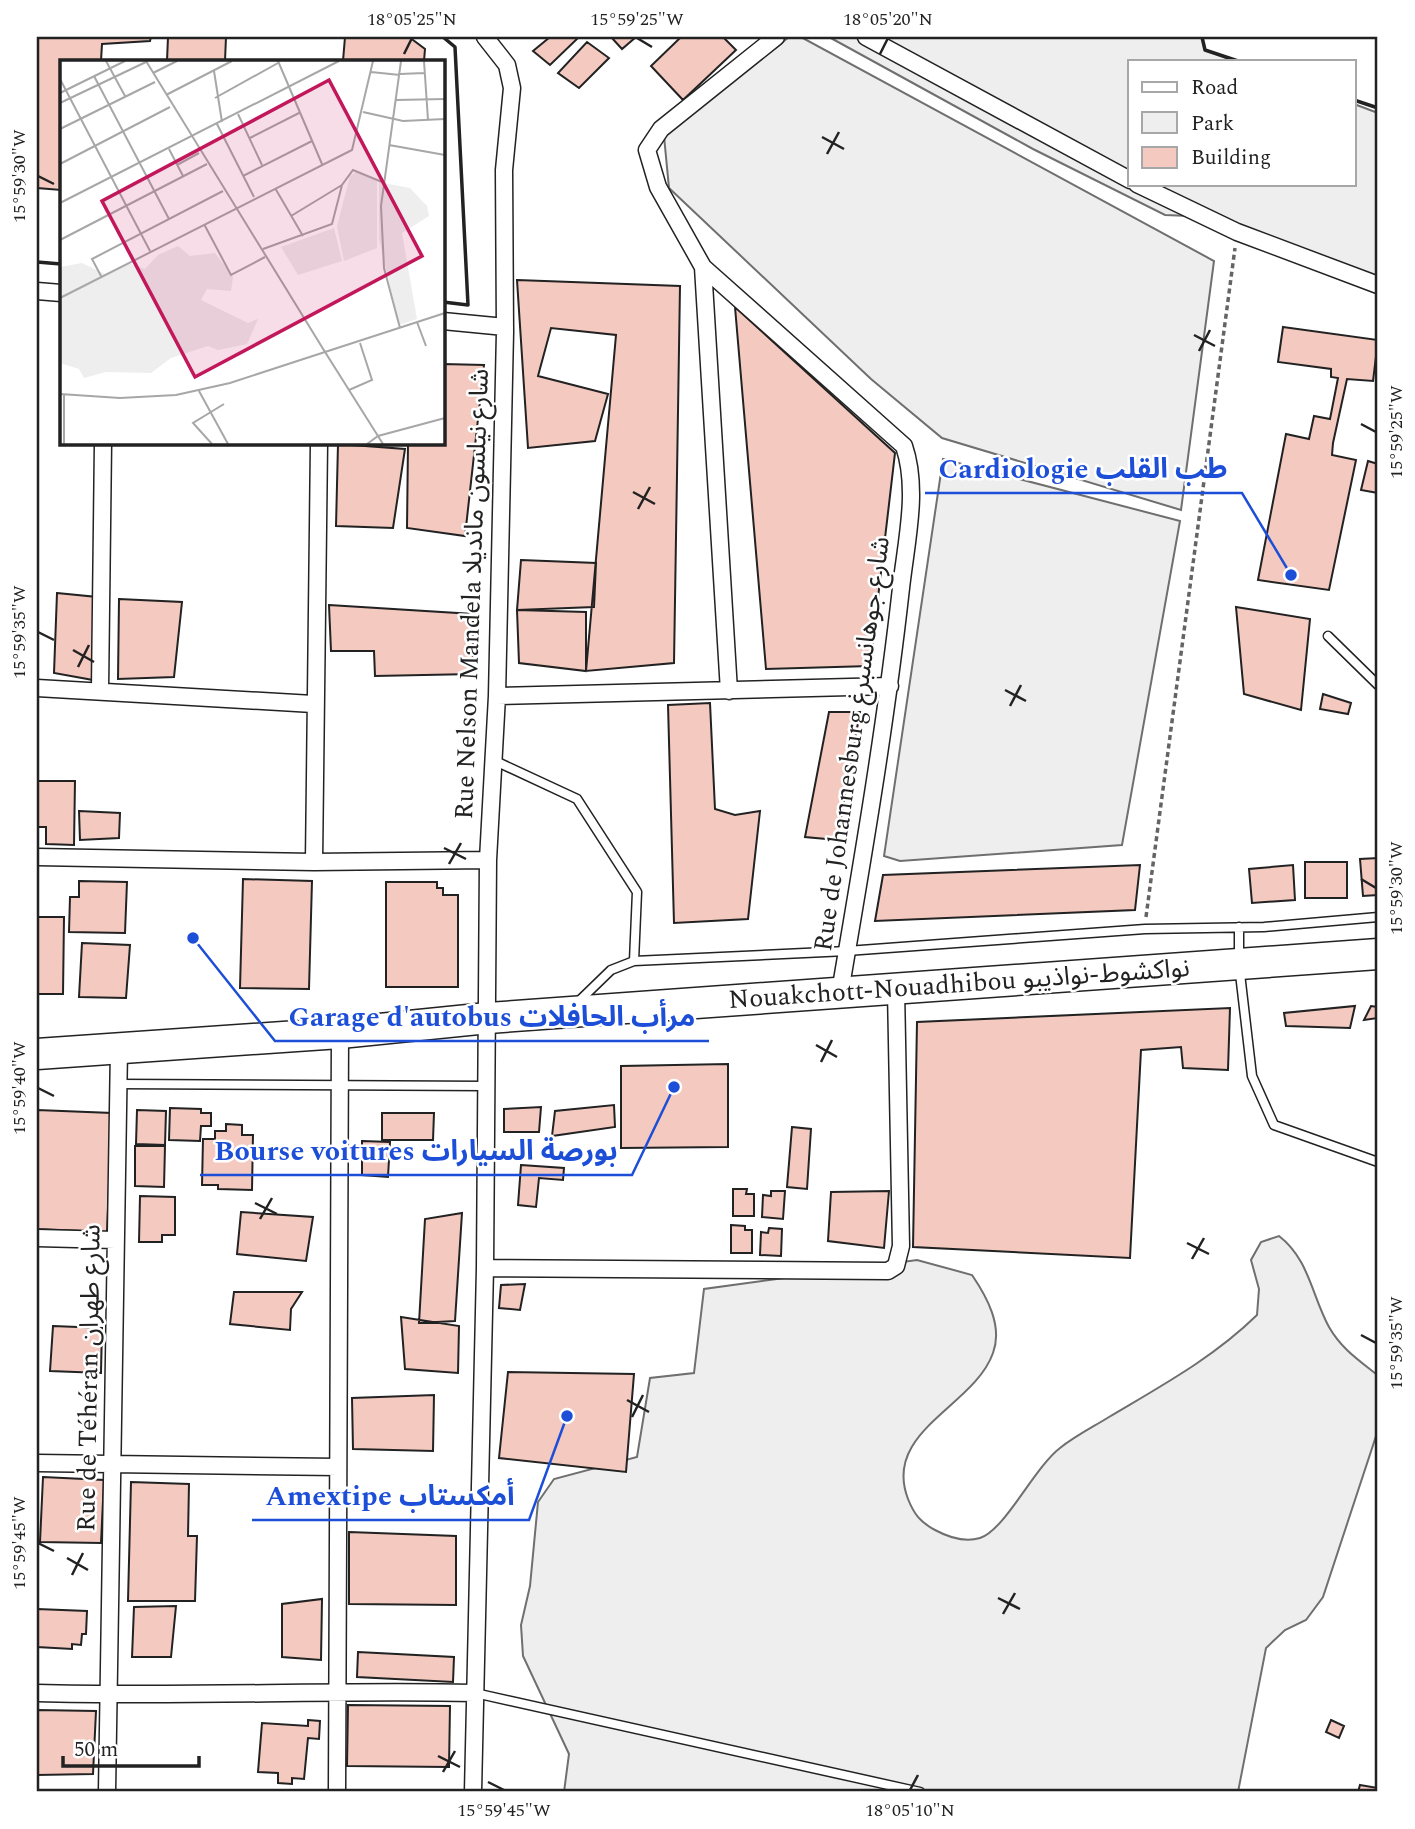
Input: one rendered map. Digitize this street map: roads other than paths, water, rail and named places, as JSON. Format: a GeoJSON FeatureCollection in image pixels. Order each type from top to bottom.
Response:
{"type":"FeatureCollection","features":[{"type":"Feature","properties":{"kind":"highway","name":"Nouakchott-Nouadhibou نواكشوط-نواذيبو"},"geometry":{"type":"LineString","coordinates":[[37,1054],[340,1033],[567,1012],[1378,954]]}},
{"type":"Feature","properties":{"kind":"street","name":"Rue Nelson Mandela شارع نيلسون مانديلا"},"geometry":{"type":"LineString","coordinates":[[473,1792],[485,1268],[488,860],[496,696],[505,327],[504,170],[512,88],[507,65],[485,37]]}},
{"type":"Feature","properties":{"kind":"street","name":"Rue de Johannesburg شارع جوهانسبرغ"},"geometry":{"type":"LineString","coordinates":[[776,37],[661,129],[646,150],[657,187],[703,267],[904,446],[909,463],[911,487],[890,686],[840,992]]}},
{"type":"Feature","properties":{"kind":"street"},"geometry":{"type":"LineString","coordinates":[[866,37],[1128,179]]}},
{"type":"Feature","properties":{"kind":"street"},"geometry":{"type":"LineString","coordinates":[[1140,186],[1237,232],[1378,285]]}},
{"type":"Feature","properties":{"kind":"street"},"geometry":{"type":"LineString","coordinates":[[703,267],[729,691]]}},
{"type":"Feature","properties":{"kind":"street"},"geometry":{"type":"LineString","coordinates":[[37,290],[60,293]]}},
{"type":"Feature","properties":{"kind":"street"},"geometry":{"type":"LineString","coordinates":[[444,321],[505,327]]}},
{"type":"Feature","properties":{"kind":"street"},"geometry":{"type":"LineString","coordinates":[[100,690],[103,444]]}},
{"type":"Feature","properties":{"kind":"street"},"geometry":{"type":"LineString","coordinates":[[314,862],[313,704],[318,444]]}},
{"type":"Feature","properties":{"kind":"street"},"geometry":{"type":"LineString","coordinates":[[496,696],[890,686]]}},
{"type":"Feature","properties":{"kind":"street"},"geometry":{"type":"LineString","coordinates":[[37,688],[313,704]]}},
{"type":"Feature","properties":{"kind":"street"},"geometry":{"type":"LineString","coordinates":[[37,858],[314,862],[488,860]]}},
{"type":"Feature","properties":{"kind":"street"},"geometry":{"type":"LineString","coordinates":[[485,1268],[888,1271],[896,1266],[901,1246],[896,990]]}},
{"type":"Feature","properties":{"kind":"street"},"geometry":{"type":"LineString","coordinates":[[337,1792],[340,1033]]}},
{"type":"Feature","properties":{"kind":"street","name":"Rue de Téhéran شارع طهران"},"geometry":{"type":"LineString","coordinates":[[107,1792],[118,1048]]}},
{"type":"Feature","properties":{"kind":"street"},"geometry":{"type":"LineString","coordinates":[[37,1238],[116,1240]]}},
{"type":"Feature","properties":{"kind":"street"},"geometry":{"type":"LineString","coordinates":[[37,1463],[338,1467]]}},
{"type":"Feature","properties":{"kind":"street"},"geometry":{"type":"LineString","coordinates":[[37,1693],[109,1695],[337,1690],[475,1693]]}},
{"type":"Feature","properties":{"kind":"lane"},"geometry":{"type":"LineString","coordinates":[[1328,636],[1378,685]]}},
{"type":"Feature","properties":{"kind":"lane"},"geometry":{"type":"LineString","coordinates":[[493,760],[577,799],[637,892],[634,961]]}},
{"type":"Feature","properties":{"kind":"lane"},"geometry":{"type":"LineString","coordinates":[[567,1012],[611,970],[634,961],[847,951],[1145,929],[1239,927],[1378,917]]}},
{"type":"Feature","properties":{"kind":"lane"},"geometry":{"type":"LineString","coordinates":[[1239,927],[1239,965],[1252,1076],[1274,1125],[1378,1161]]}},
{"type":"Feature","properties":{"kind":"lane"},"geometry":{"type":"LineString","coordinates":[[118,1084],[487,1086]]}},
{"type":"Feature","properties":{"kind":"lane"},"geometry":{"type":"LineString","coordinates":[[475,1693],[920,1792]]}},
{"type":"Feature","properties":{"kind":"place","name":"Cardiologie طب القلب"},"geometry":{"type":"Point","coordinates":[1291,575]}},
{"type":"Feature","properties":{"kind":"place","name":"Garage d'autobus مرأب الحافلات"},"geometry":{"type":"Point","coordinates":[193,938]}},
{"type":"Feature","properties":{"kind":"place","name":"Bourse voitures بورصة السيارات"},"geometry":{"type":"Point","coordinates":[674,1087]}},
{"type":"Feature","properties":{"kind":"place","name":"Amextipe أمكستاب"},"geometry":{"type":"Point","coordinates":[567,1416]}}]}
